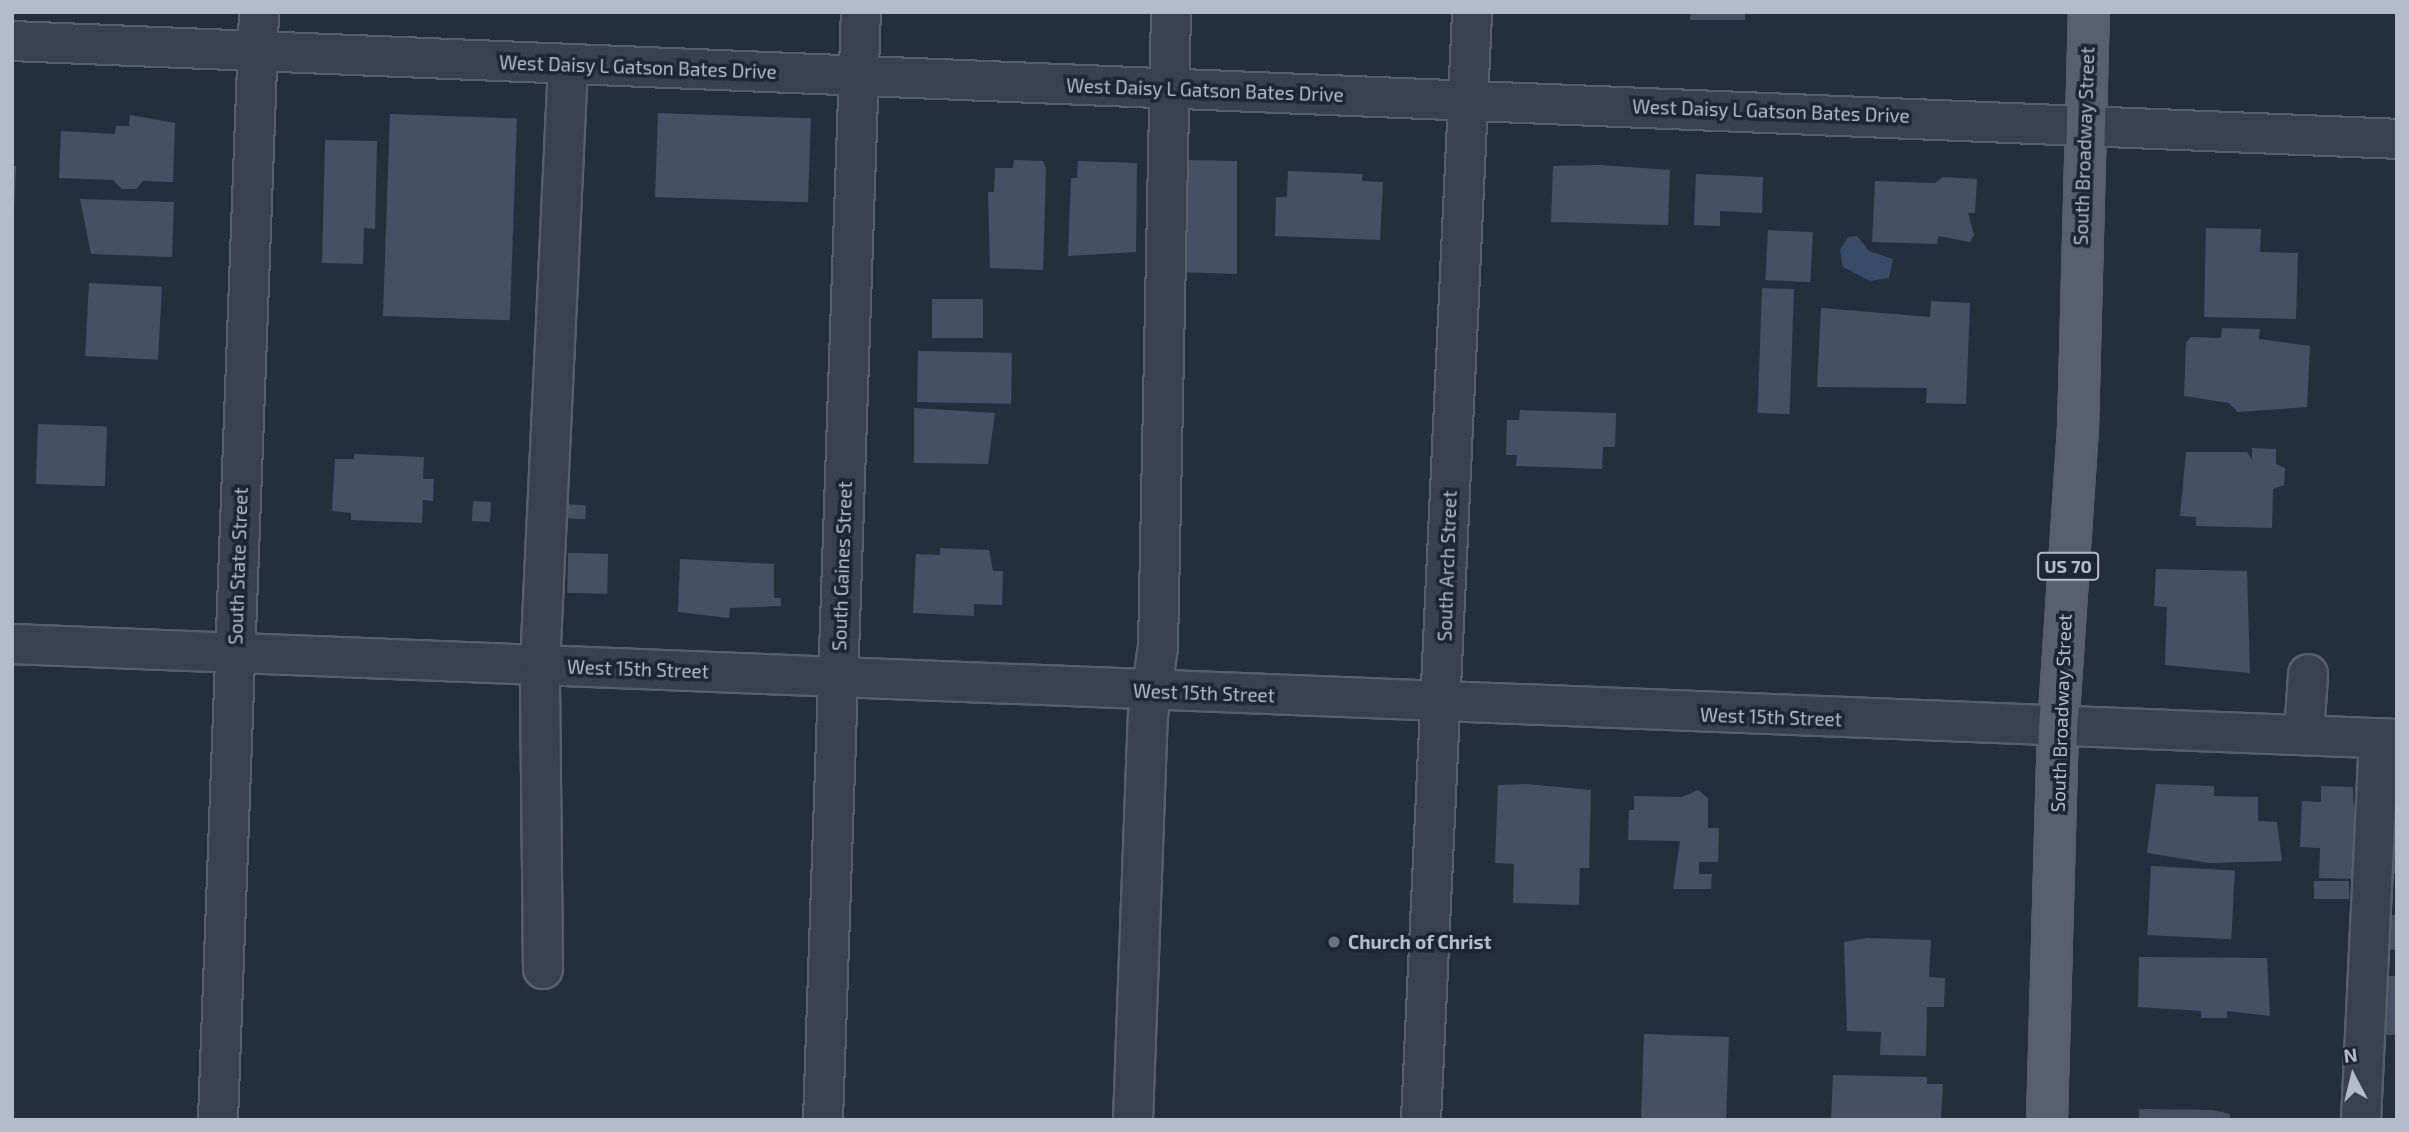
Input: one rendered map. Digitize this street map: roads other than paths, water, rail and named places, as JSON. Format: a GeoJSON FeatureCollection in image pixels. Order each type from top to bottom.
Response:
{"type":"FeatureCollection","features":[{"type":"Feature","properties":{"kind":"main road","name":"South Broadway Street"},"geometry":{"type":"LineString","coordinates":[[2046,1120],[2057,729],[2078,428],[2083,126],[2089,12]]}},
{"type":"Feature","properties":{"kind":"street","name":"South State Street"},"geometry":{"type":"LineString","coordinates":[[218,1120],[259,12]]}},
{"type":"Feature","properties":{"kind":"street","name":"South Gaines Street"},"geometry":{"type":"LineString","coordinates":[[823,1120],[861,12]]}},
{"type":"Feature","properties":{"kind":"street"},"geometry":{"type":"LineString","coordinates":[[1133,1120],[1153,691],[1171,12]]}},
{"type":"Feature","properties":{"kind":"street","name":"South Arch Street"},"geometry":{"type":"LineString","coordinates":[[1421,1120],[1472,12]]}},
{"type":"Feature","properties":{"kind":"street","name":"West Daisy L Gatson Bates Drive"},"geometry":{"type":"LineString","coordinates":[[12,41],[1168,90],[1466,98],[2397,138]]}},
{"type":"Feature","properties":{"kind":"street"},"geometry":{"type":"LineString","coordinates":[[543,969],[540,665],[568,65]]}},
{"type":"Feature","properties":{"kind":"street","name":"West 15th Street"},"geometry":{"type":"LineString","coordinates":[[12,644],[2057,729],[2388,739]]}},
{"type":"Feature","properties":{"kind":"street"},"geometry":{"type":"LineString","coordinates":[[2304,735],[2308,674]]}},
{"type":"Feature","properties":{"kind":"street"},"geometry":{"type":"LineString","coordinates":[[2361,1120],[2388,739]]}},
{"type":"Feature","properties":{"kind":"water"},"geometry":{"type":"Polygon","coordinates":[[[1857,236],[1869,251],[1893,259],[1889,278],[1870,281],[1843,267],[1840,250],[1848,237],[1857,236]]]}},
{"type":"Feature","properties":{"kind":"place","name":"Church of Christ"},"geometry":{"type":"Point","coordinates":[1334,942]}}]}
